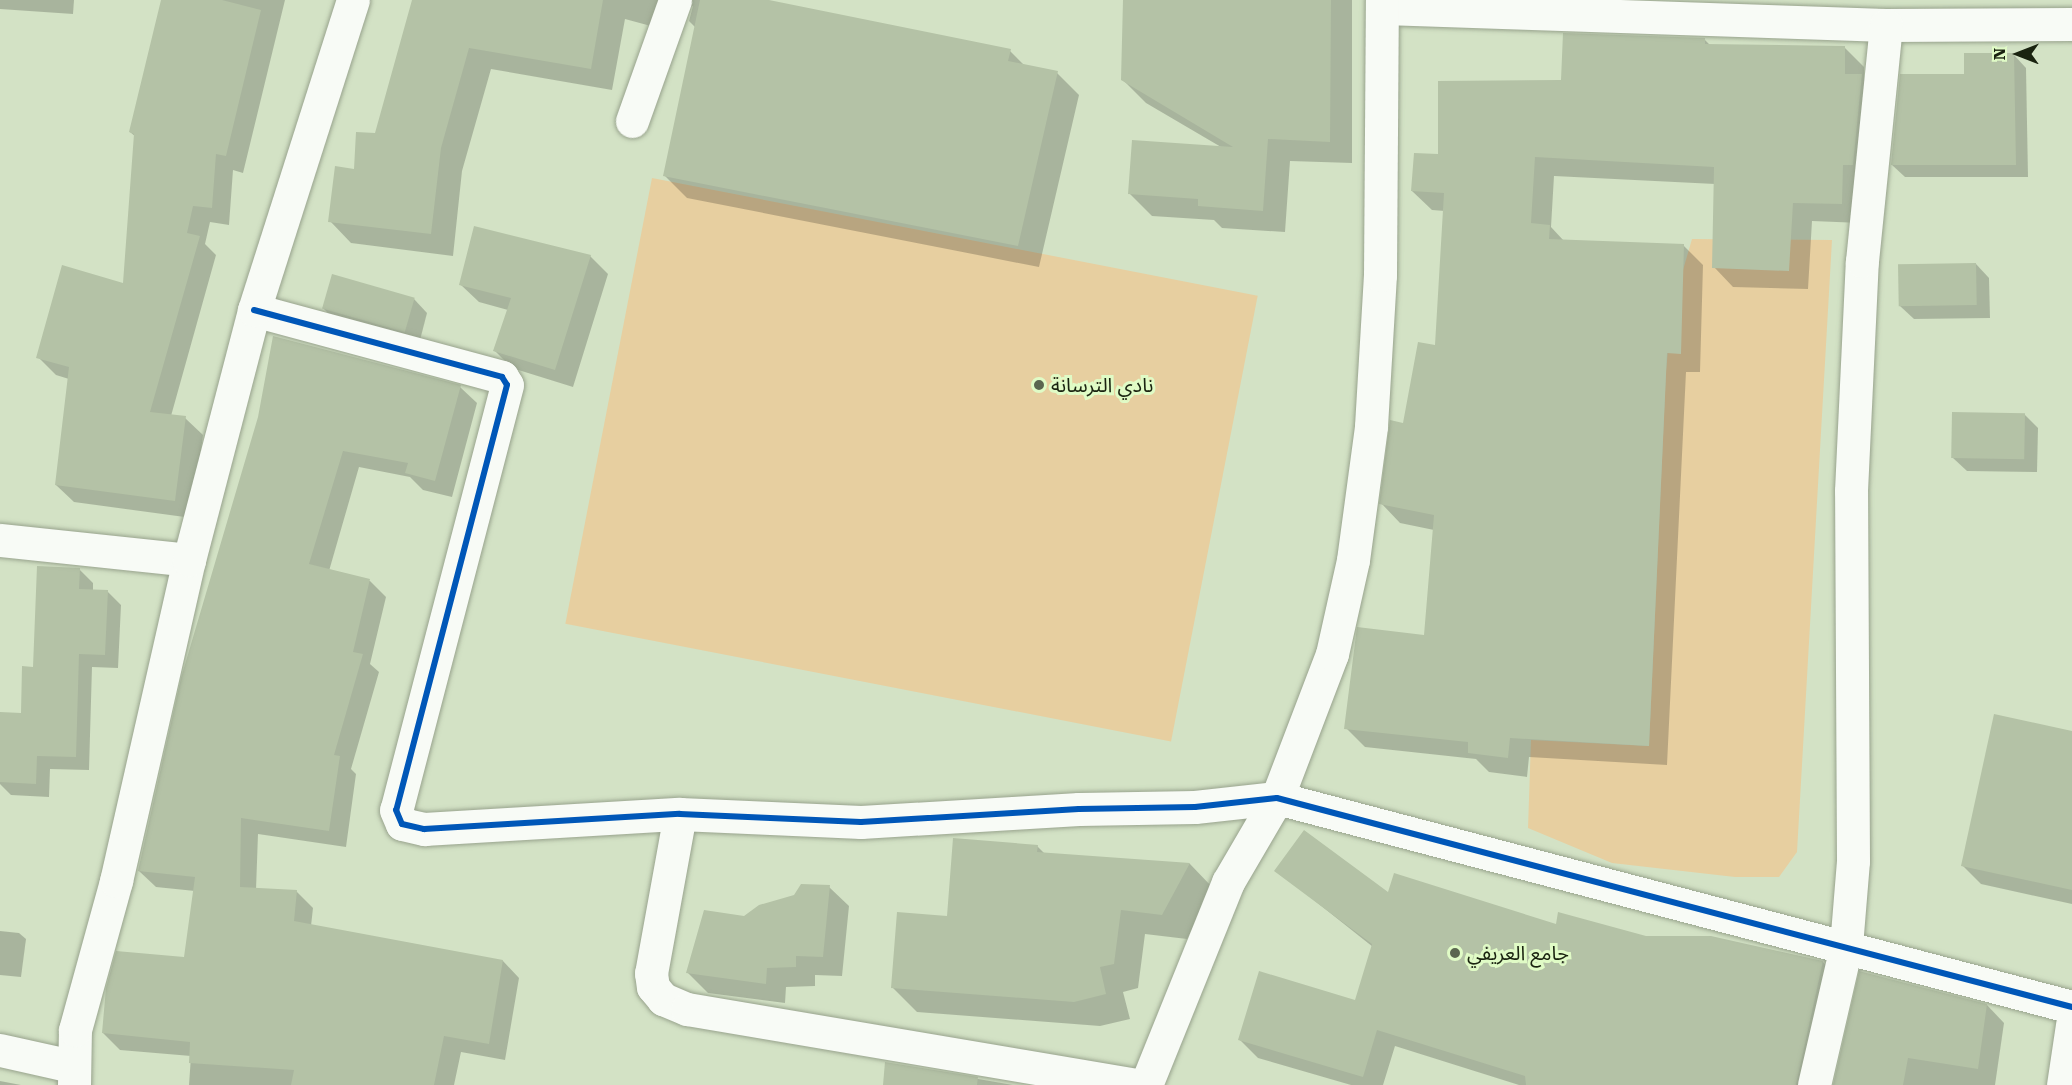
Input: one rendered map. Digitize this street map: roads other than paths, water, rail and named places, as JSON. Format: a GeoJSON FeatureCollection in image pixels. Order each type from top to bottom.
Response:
{"type":"FeatureCollection","features":[{"type":"Feature","properties":{"kind":"street"},"geometry":{"type":"LineString","coordinates":[[0,1050],[73,1075],[75,1030],[116,881],[189,560],[254,310],[353,0]]}},
{"type":"Feature","properties":{"kind":"street"},"geometry":{"type":"LineString","coordinates":[[632,121],[675,0]]}},
{"type":"Feature","properties":{"kind":"street"},"geometry":{"type":"LineString","coordinates":[[1146,1085],[1228,882],[1277,798],[1332,654],[1353,560],[1370,437],[1380,275],[1383,4],[1685,9],[1886,25],[2072,24]]}},
{"type":"Feature","properties":{"kind":"street"},"geometry":{"type":"LineString","coordinates":[[1814,1085],[1846,946],[1853,861],[1851,491],[1862,261],[1886,25]]}},
{"type":"Feature","properties":{"kind":"street"},"geometry":{"type":"LineString","coordinates":[[254,310],[502,377],[507,385],[396,810],[402,824],[424,829],[680,814],[861,822],[1079,809],[1195,807],[1277,798],[2072,1007]]}},
{"type":"Feature","properties":{"kind":"street"},"geometry":{"type":"LineString","coordinates":[[0,540],[189,560]]}},
{"type":"Feature","properties":{"kind":"street"},"geometry":{"type":"LineString","coordinates":[[680,814],[651,973],[653,987],[663,999],[687,1009],[1134,1085]]}},
{"type":"Feature","properties":{"kind":"street"},"geometry":{"type":"LineString","coordinates":[[2063,1085],[2072,1025]]}},
{"type":"Feature","properties":{"kind":"place","name":"نادي الترسانة"},"geometry":{"type":"Point","coordinates":[1039,385]}},
{"type":"Feature","properties":{"kind":"place","name":"جامع العريفي"},"geometry":{"type":"Point","coordinates":[1455,953]}}]}
